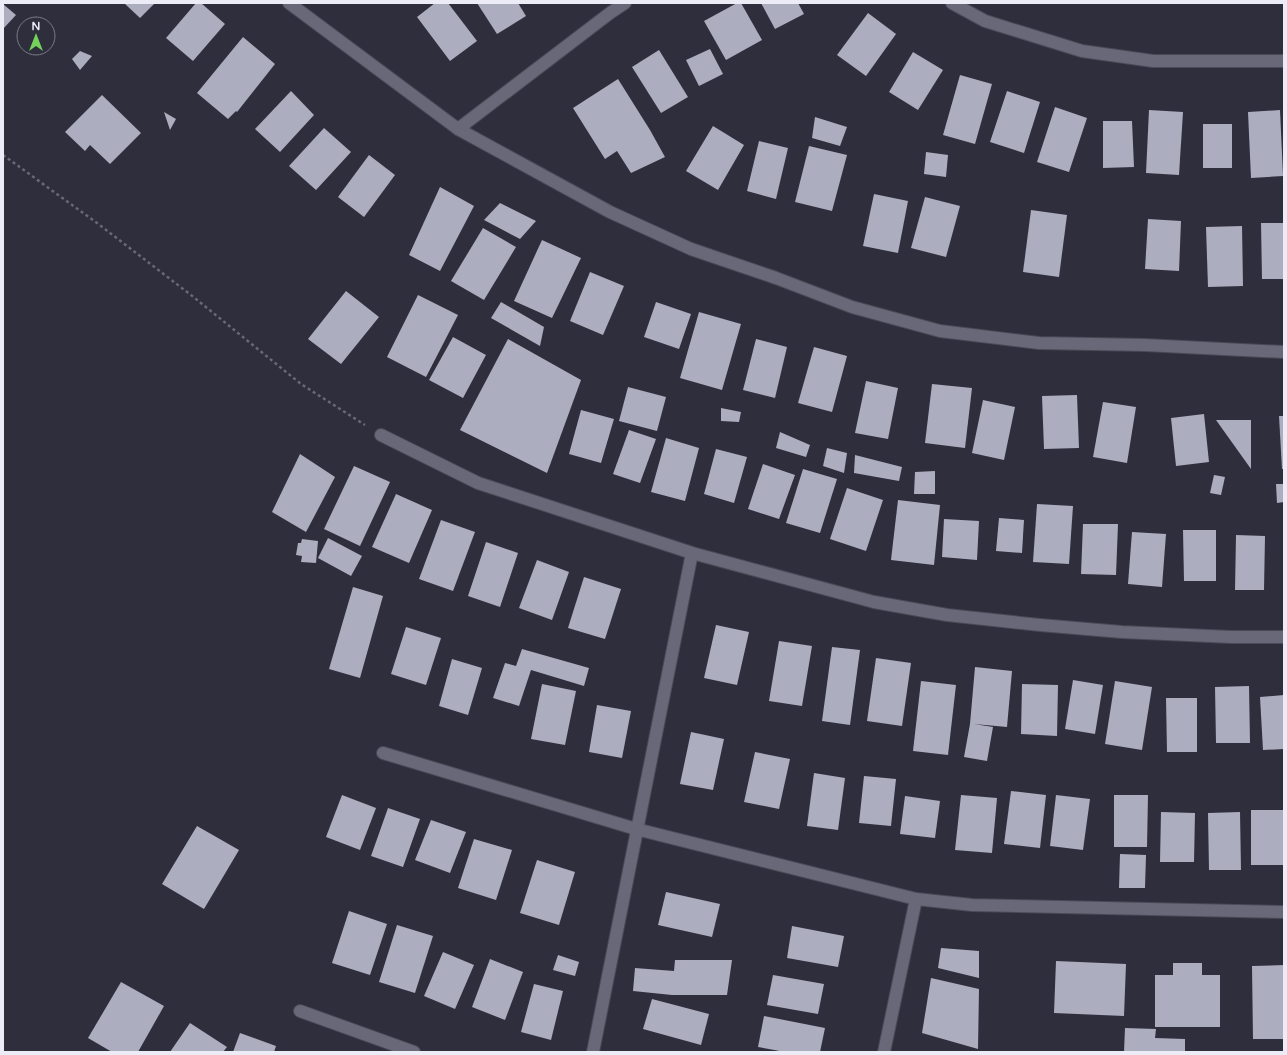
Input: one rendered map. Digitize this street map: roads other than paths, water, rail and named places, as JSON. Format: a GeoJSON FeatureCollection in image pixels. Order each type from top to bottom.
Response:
{"type":"FeatureCollection","features":[{"type":"Feature","properties":{"kind":"street"},"geometry":{"type":"LineString","coordinates":[[290,3],[458,129],[610,212],[691,249],[776,278],[859,309],[940,331],[1039,343],[1145,345],[1284,352]]}},
{"type":"Feature","properties":{"kind":"street"},"geometry":{"type":"LineString","coordinates":[[458,129],[625,3]]}},
{"type":"Feature","properties":{"kind":"street"},"geometry":{"type":"LineString","coordinates":[[952,3],[985,21],[1082,51],[1153,61],[1284,61]]}},
{"type":"Feature","properties":{"kind":"street"},"geometry":{"type":"LineString","coordinates":[[381,435],[478,483],[692,553],[874,602],[947,615],[1040,625],[1122,632],[1230,637],[1284,637]]}},
{"type":"Feature","properties":{"kind":"street"},"geometry":{"type":"LineString","coordinates":[[592,1052],[692,553]]}},
{"type":"Feature","properties":{"kind":"street"},"geometry":{"type":"LineString","coordinates":[[383,753],[636,829],[916,899],[980,906],[1284,912]]}},
{"type":"Feature","properties":{"kind":"street"},"geometry":{"type":"LineString","coordinates":[[884,1052],[916,899]]}},
{"type":"Feature","properties":{"kind":"street"},"geometry":{"type":"LineString","coordinates":[[300,1010],[414,1052]]}}]}
